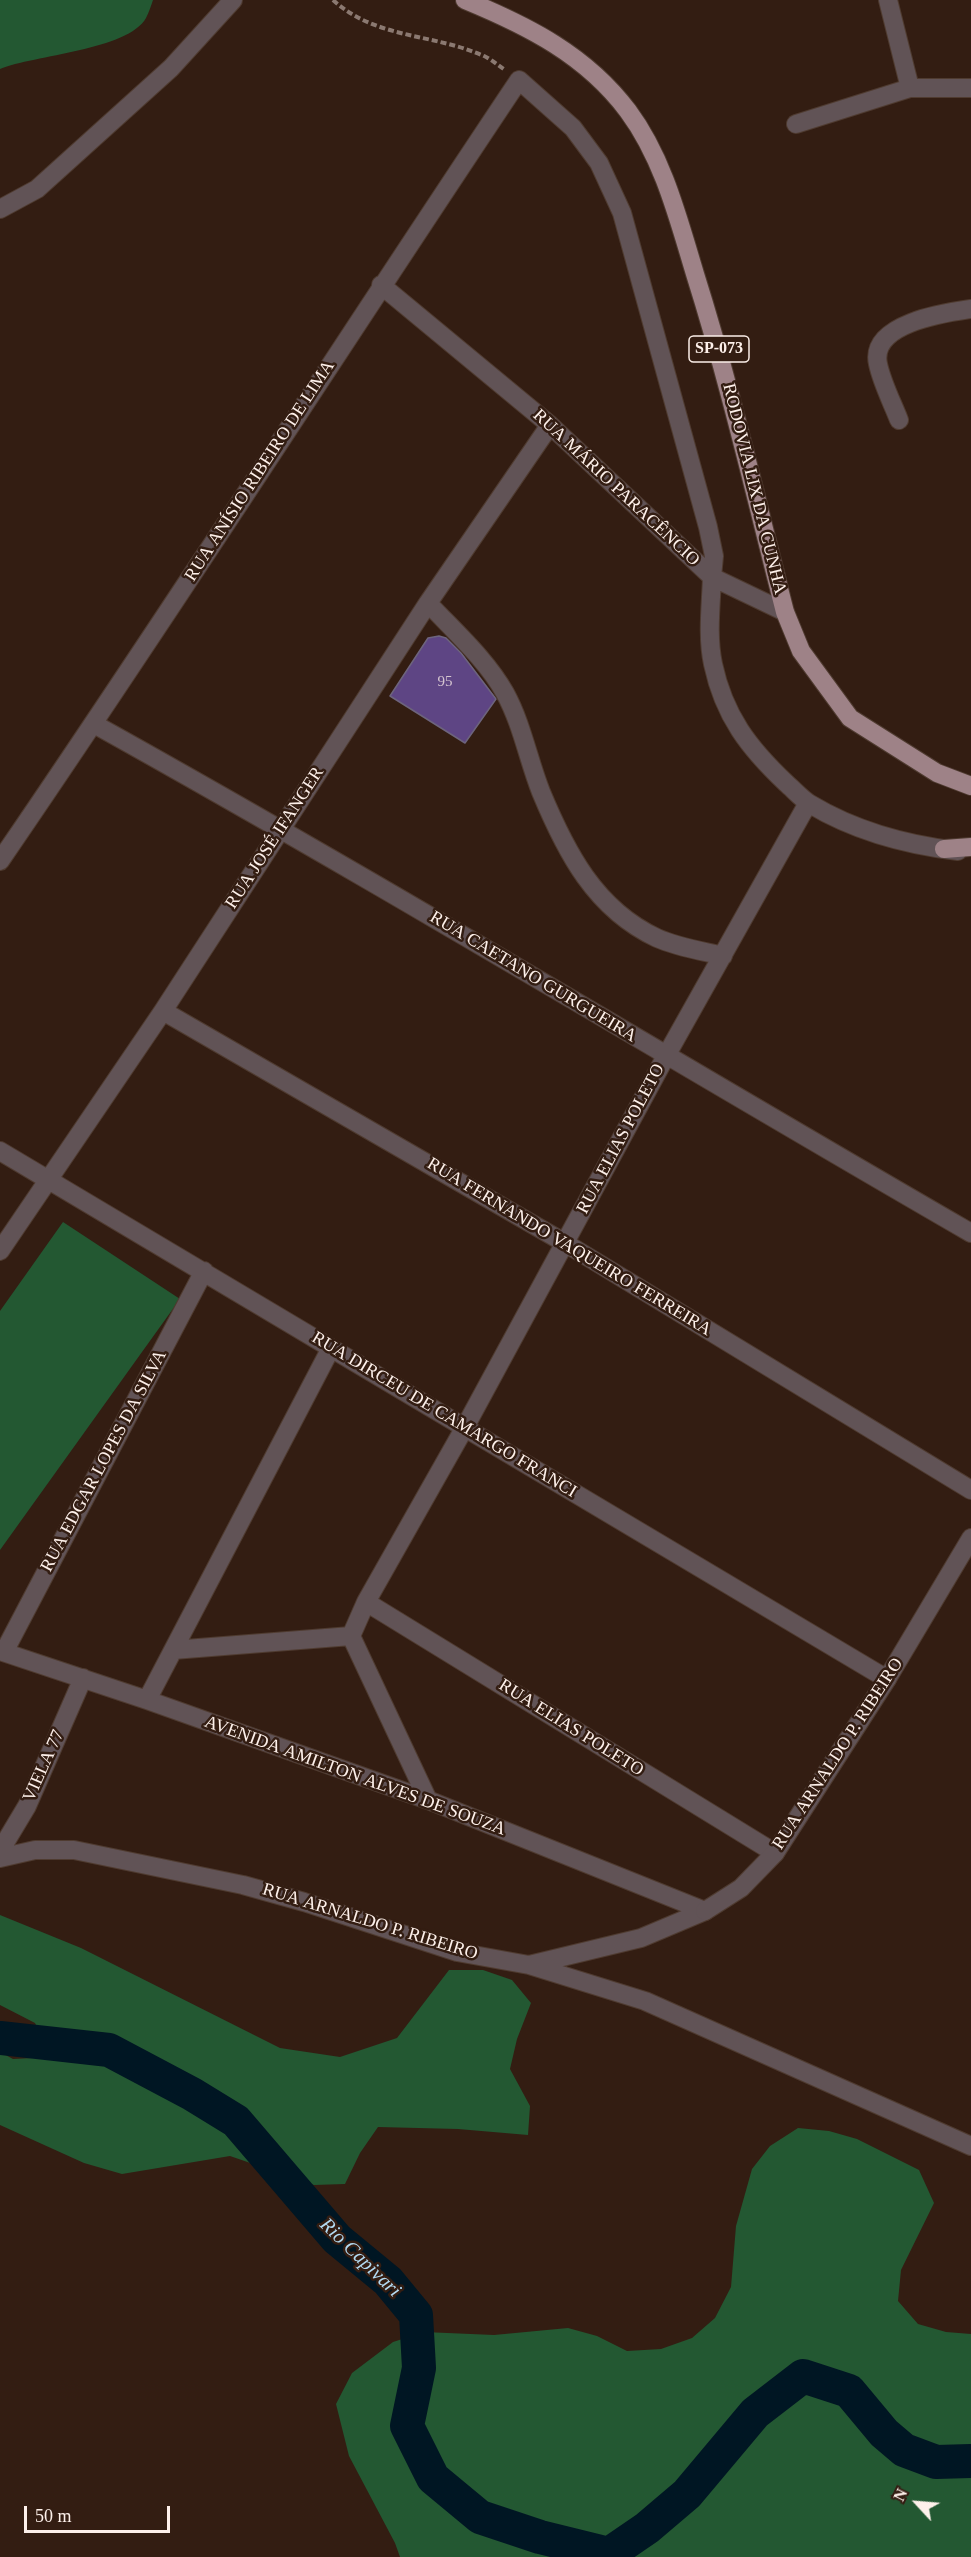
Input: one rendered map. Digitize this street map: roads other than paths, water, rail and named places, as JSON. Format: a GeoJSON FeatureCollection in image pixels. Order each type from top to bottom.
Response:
{"type":"FeatureCollection","features":[{"type":"Feature","properties":{"kind":"main road","name":"RODOVIA LIX DA CUNHA"},"geometry":{"type":"LineString","coordinates":[[465,0],[523,24],[561,47],[580,61],[628,111],[654,155],[676,210],[723,364],[785,612],[801,651],[850,718],[937,773],[971,786]]}},
{"type":"Feature","properties":{"kind":"main road","name":"RODOVIA LIX DA CUNHA"},"geometry":{"type":"LineString","coordinates":[[900,751],[941,766],[971,772]]}},
{"type":"Feature","properties":{"kind":"main road"},"geometry":{"type":"LineString","coordinates":[[944,849],[971,846]]}},
{"type":"Feature","properties":{"kind":"street"},"geometry":{"type":"LineString","coordinates":[[0,209],[37,189],[45,182],[171,68],[233,0]]}},
{"type":"Feature","properties":{"kind":"street"},"geometry":{"type":"LineString","coordinates":[[888,0],[910,88]]}},
{"type":"Feature","properties":{"kind":"street","name":"RUA ANÍSIO RIBEIRO DE LIMA"},"geometry":{"type":"LineString","coordinates":[[0,861],[94,724],[381,285],[519,80],[573,128],[599,163],[622,213],[708,527],[714,556],[712,577]]}},
{"type":"Feature","properties":{"kind":"street"},"geometry":{"type":"LineString","coordinates":[[796,124],[910,88],[971,88]]}},
{"type":"Feature","properties":{"kind":"street","name":"RUA MÁRIO PARACÊNCIO"},"geometry":{"type":"LineString","coordinates":[[381,285],[550,425],[712,577],[710,628],[713,663],[723,698],[738,730],[763,761],[808,803],[845,821],[920,846],[971,852]]}},
{"type":"Feature","properties":{"kind":"street"},"geometry":{"type":"LineString","coordinates":[[899,420],[878,363],[879,350],[885,336],[901,326],[948,312],[971,309]]}},
{"type":"Feature","properties":{"kind":"street","name":"RUA JOSÉ IFANGER"},"geometry":{"type":"LineString","coordinates":[[0,1251],[163,1011],[428,603],[550,425]]}},
{"type":"Feature","properties":{"kind":"street"},"geometry":{"type":"LineString","coordinates":[[712,577],[785,612]]}},
{"type":"Feature","properties":{"kind":"street"},"geometry":{"type":"LineString","coordinates":[[428,603],[484,663],[504,692],[520,726],[541,791],[560,833],[570,854],[601,899],[629,923],[659,939],[723,956]]}},
{"type":"Feature","properties":{"kind":"street","name":"RUA CAETANO GURGUEIRA"},"geometry":{"type":"LineString","coordinates":[[94,724],[281,828],[971,1233]]}},
{"type":"Feature","properties":{"kind":"street","name":"RUA ELIAS POLETO"},"geometry":{"type":"LineString","coordinates":[[351,1636],[366,1602],[465,1427],[666,1056],[808,803]]}},
{"type":"Feature","properties":{"kind":"street","name":"RUA FERNANDO VAQUEIRO FERREIRA"},"geometry":{"type":"LineString","coordinates":[[163,1011],[565,1242],[971,1490]]}},
{"type":"Feature","properties":{"kind":"street","name":"RUA DIRCEU DE CAMARGO FRANCI"},"geometry":{"type":"LineString","coordinates":[[0,1151],[47,1181],[204,1270],[330,1348],[887,1678]]}},
{"type":"Feature","properties":{"kind":"street","name":"RUA EDGAR LOPES DA SILVA"},"geometry":{"type":"LineString","coordinates":[[2,1652],[204,1270]]}},
{"type":"Feature","properties":{"kind":"street"},"geometry":{"type":"LineString","coordinates":[[147,1700],[330,1348]]}},
{"type":"Feature","properties":{"kind":"street","name":"RUA ARNALDO P. RIBEIRO"},"geometry":{"type":"LineString","coordinates":[[0,1858],[35,1850],[74,1850],[232,1882],[304,1902],[457,1952],[529,1965],[641,1938],[705,1911],[741,1888],[776,1853],[887,1678],[971,1538]]}},
{"type":"Feature","properties":{"kind":"street","name":"RUA ELIAS POLETO"},"geometry":{"type":"LineString","coordinates":[[366,1602],[776,1853]]}},
{"type":"Feature","properties":{"kind":"street"},"geometry":{"type":"LineString","coordinates":[[173,1650],[351,1636],[428,1800]]}},
{"type":"Feature","properties":{"kind":"street","name":"AVENIDA AMILTON ALVES DE SOUZA"},"geometry":{"type":"LineString","coordinates":[[2,1652],[147,1700],[428,1800],[705,1911]]}},
{"type":"Feature","properties":{"kind":"street","name":"VIELA 77"},"geometry":{"type":"LineString","coordinates":[[0,1851],[27,1806],[83,1678]]}},
{"type":"Feature","properties":{"kind":"street"},"geometry":{"type":"LineString","coordinates":[[529,1965],[645,2001],[971,2146]]}},
{"type":"Feature","properties":{"kind":"waterway","name":"Rio Capivari"},"geometry":{"type":"LineString","coordinates":[[0,2038],[109,2050],[192,2094],[236,2121],[337,2239],[388,2281],[416,2315],[419,2368],[407,2426],[433,2478],[480,2517],[540,2537],[609,2554],[647,2528],[687,2494],[755,2413],[803,2376],[849,2391],[884,2433],[904,2450],[936,2462],[971,2461]]}}]}
